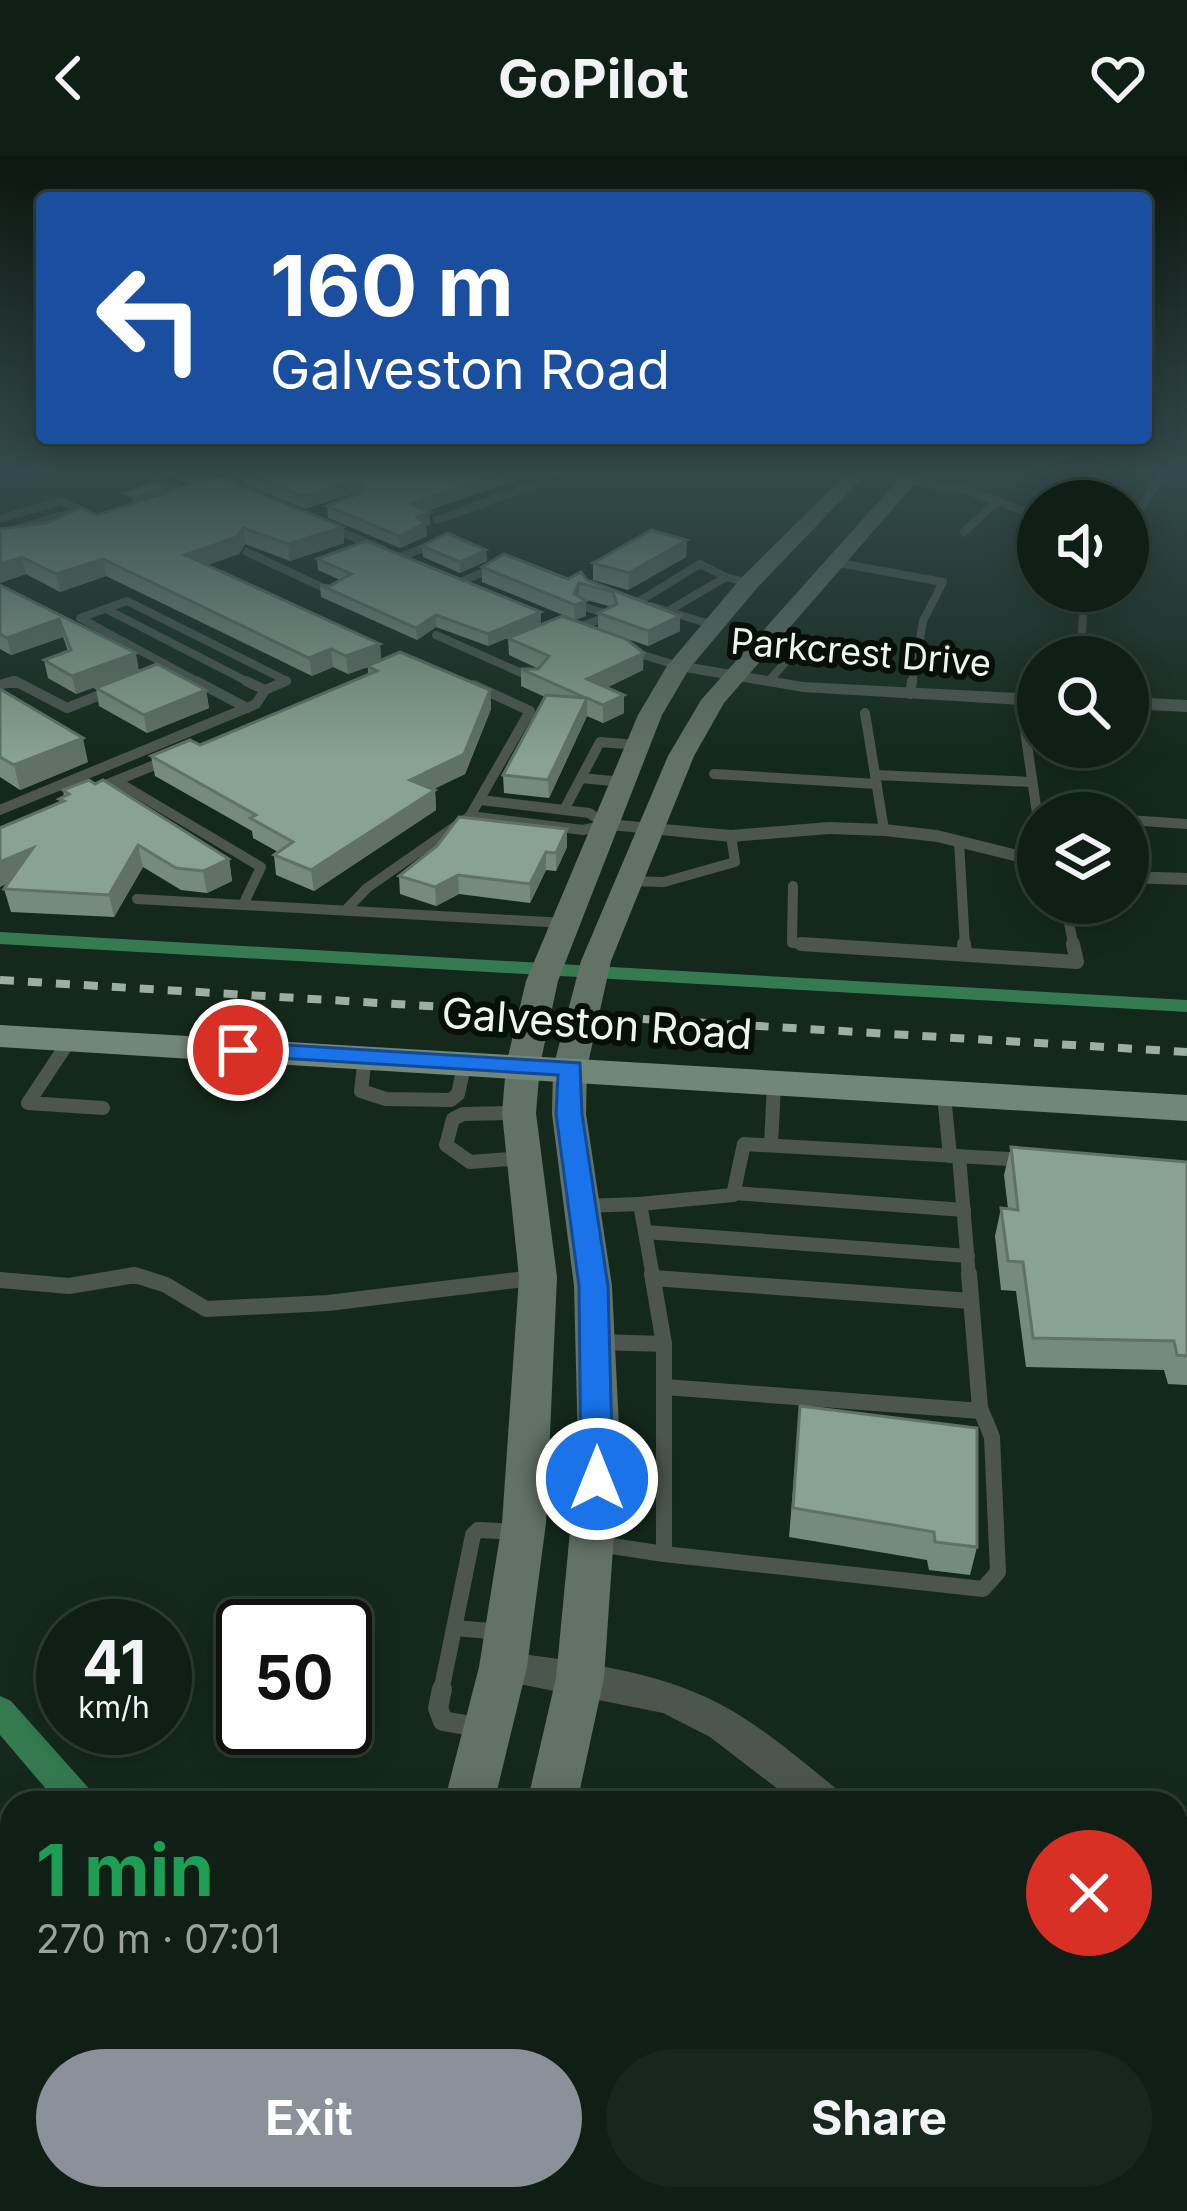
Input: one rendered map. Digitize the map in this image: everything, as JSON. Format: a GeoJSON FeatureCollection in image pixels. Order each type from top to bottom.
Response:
{"type":"FeatureCollection","features":[{"type":"Feature","properties":{"kind":"main road"},"geometry":{"type":"LineString","coordinates":[[472,1791],[506,1650],[523,1532],[538,1277],[519,1113],[523,1065],[546,971],[650,715],[679,666],[756,568]]}},
{"type":"Feature","properties":{"kind":"main road"},"geometry":{"type":"LineString","coordinates":[[748,575],[828,568]]}},
{"type":"Feature","properties":{"kind":"main road"},"geometry":{"type":"LineString","coordinates":[[555,1791],[580,1678],[599,1447],[593,1286],[569,1114],[571,1068],[593,973],[681,755],[731,676],[828,568]]}},
{"type":"Feature","properties":{"kind":"main road","name":"Galveston Road"},"geometry":{"type":"LineString","coordinates":[[0,1036],[1187,1108]]}},
{"type":"Feature","properties":{"kind":"main road"},"geometry":{"type":"LineString","coordinates":[[534,1340],[593,1342]]}},
{"type":"Feature","properties":{"kind":"street","name":"Parkcrest Drive"},"geometry":{"type":"LineString","coordinates":[[679,666],[768,682],[1017,699]]}},
{"type":"Feature","properties":{"kind":"street"},"geometry":{"type":"LineString","coordinates":[[1149,704],[1187,706]]}},
{"type":"Feature","properties":{"kind":"street"},"geometry":{"type":"LineString","coordinates":[[607,825],[731,836],[829,827],[884,830],[1017,856]]}},
{"type":"Feature","properties":{"kind":"street"},"geometry":{"type":"LineString","coordinates":[[1149,878],[1187,879]]}},
{"type":"Feature","properties":{"kind":"street"},"geometry":{"type":"LineString","coordinates":[[506,1650],[580,1678],[687,1706],[810,1791]]}},
{"type":"Feature","properties":{"kind":"lane"},"geometry":{"type":"LineString","coordinates":[[280,568],[328,590]]}},
{"type":"Feature","properties":{"kind":"lane"},"geometry":{"type":"LineString","coordinates":[[289,572],[299,568]]}},
{"type":"Feature","properties":{"kind":"lane"},"geometry":{"type":"LineString","coordinates":[[460,582],[495,568]]}},
{"type":"Feature","properties":{"kind":"lane"},"geometry":{"type":"LineString","coordinates":[[638,602],[694,568]]}},
{"type":"Feature","properties":{"kind":"lane"},"geometry":{"type":"LineString","coordinates":[[717,568],[748,575]]}},
{"type":"Feature","properties":{"kind":"lane"},"geometry":{"type":"LineString","coordinates":[[828,568],[944,582],[923,621],[910,694]]}},
{"type":"Feature","properties":{"kind":"lane"},"geometry":{"type":"LineString","coordinates":[[440,573],[480,590]]}},
{"type":"Feature","properties":{"kind":"lane"},"geometry":{"type":"LineString","coordinates":[[668,611],[748,575]]}},
{"type":"Feature","properties":{"kind":"lane"},"geometry":{"type":"LineString","coordinates":[[622,597],[713,625]]}},
{"type":"Feature","properties":{"kind":"lane"},"geometry":{"type":"LineString","coordinates":[[2,807],[247,708],[265,690],[287,682],[127,601],[80,618],[247,708]]}},
{"type":"Feature","properties":{"kind":"lane"},"geometry":{"type":"LineString","coordinates":[[575,629],[610,615],[582,606]]}},
{"type":"Feature","properties":{"kind":"lane"},"geometry":{"type":"LineString","coordinates":[[106,609],[265,690]]}},
{"type":"Feature","properties":{"kind":"lane"},"geometry":{"type":"LineString","coordinates":[[562,624],[592,636]]}},
{"type":"Feature","properties":{"kind":"lane"},"geometry":{"type":"LineString","coordinates":[[768,682],[805,640],[770,633]]}},
{"type":"Feature","properties":{"kind":"lane"},"geometry":{"type":"LineString","coordinates":[[436,635],[535,679]]}},
{"type":"Feature","properties":{"kind":"lane"},"geometry":{"type":"LineString","coordinates":[[609,643],[679,666]]}},
{"type":"Feature","properties":{"kind":"lane"},"geometry":{"type":"LineString","coordinates":[[484,657],[504,648]]}},
{"type":"Feature","properties":{"kind":"lane"},"geometry":{"type":"LineString","coordinates":[[151,676],[201,657]]}},
{"type":"Feature","properties":{"kind":"lane"},"geometry":{"type":"LineString","coordinates":[[346,910],[367,888],[470,816],[530,711],[452,675]]}},
{"type":"Feature","properties":{"kind":"lane"},"geometry":{"type":"LineString","coordinates":[[0,685],[14,680],[67,707],[130,684]]}},
{"type":"Feature","properties":{"kind":"lane"},"geometry":{"type":"LineString","coordinates":[[866,713],[884,830]]}},
{"type":"Feature","properties":{"kind":"lane"},"geometry":{"type":"LineString","coordinates":[[564,810],[600,742],[638,745]]}},
{"type":"Feature","properties":{"kind":"lane"},"geometry":{"type":"LineString","coordinates":[[77,797],[180,754]]}},
{"type":"Feature","properties":{"kind":"lane"},"geometry":{"type":"LineString","coordinates":[[1030,768],[1034,792]]}},
{"type":"Feature","properties":{"kind":"lane"},"geometry":{"type":"LineString","coordinates":[[714,774],[1032,782]]}},
{"type":"Feature","properties":{"kind":"lane"},"geometry":{"type":"LineString","coordinates":[[581,778],[623,782]]}},
{"type":"Feature","properties":{"kind":"lane"},"geometry":{"type":"LineString","coordinates":[[116,781],[261,867],[243,905]]}},
{"type":"Feature","properties":{"kind":"lane"},"geometry":{"type":"LineString","coordinates":[[481,800],[589,813],[607,825]]}},
{"type":"Feature","properties":{"kind":"lane"},"geometry":{"type":"LineString","coordinates":[[470,816],[583,830],[607,825]]}},
{"type":"Feature","properties":{"kind":"lane"},"geometry":{"type":"LineString","coordinates":[[1149,821],[1187,824]]}},
{"type":"Feature","properties":{"kind":"lane"},"geometry":{"type":"LineString","coordinates":[[629,881],[664,882],[735,862],[731,836]]}},
{"type":"Feature","properties":{"kind":"lane"},"geometry":{"type":"LineString","coordinates":[[959,841],[965,954]]}},
{"type":"Feature","properties":{"kind":"lane"},"geometry":{"type":"LineString","coordinates":[[793,886],[792,943],[1077,962],[1070,924]]}},
{"type":"Feature","properties":{"kind":"lane"},"geometry":{"type":"LineString","coordinates":[[137,899],[564,923]]}},
{"type":"Feature","properties":{"kind":"lane"},"geometry":{"type":"LineString","coordinates":[[69,1041],[28,1103],[103,1108]]}},
{"type":"Feature","properties":{"kind":"lane"},"geometry":{"type":"LineString","coordinates":[[365,1057],[361,1084],[365,1095],[451,1100],[458,1094],[465,1062]]}},
{"type":"Feature","properties":{"kind":"lane"},"geometry":{"type":"LineString","coordinates":[[770,1145],[774,1084]]}},
{"type":"Feature","properties":{"kind":"lane"},"geometry":{"type":"LineString","coordinates":[[594,1543],[983,1589],[998,1572],[992,1437],[981,1411],[964,1210],[944,1096]]}},
{"type":"Feature","properties":{"kind":"lane"},"geometry":{"type":"LineString","coordinates":[[451,1100],[463,1114]]}},
{"type":"Feature","properties":{"kind":"lane"},"geometry":{"type":"LineString","coordinates":[[519,1113],[453,1118],[446,1145],[470,1162],[524,1158]]}},
{"type":"Feature","properties":{"kind":"lane"},"geometry":{"type":"LineString","coordinates":[[733,1193],[744,1144],[1053,1161]]}},
{"type":"Feature","properties":{"kind":"lane"},"geometry":{"type":"LineString","coordinates":[[581,1205],[726,1198],[733,1193],[964,1210]]}},
{"type":"Feature","properties":{"kind":"lane"},"geometry":{"type":"LineString","coordinates":[[640,1204],[664,1344],[664,1554]]}},
{"type":"Feature","properties":{"kind":"lane"},"geometry":{"type":"LineString","coordinates":[[645,1232],[968,1256]]}},
{"type":"Feature","properties":{"kind":"lane"},"geometry":{"type":"LineString","coordinates":[[0,1280],[68,1286],[135,1275],[206,1309],[328,1303],[538,1277]]}},
{"type":"Feature","properties":{"kind":"lane"},"geometry":{"type":"LineString","coordinates":[[653,1278],[971,1301]]}},
{"type":"Feature","properties":{"kind":"lane"},"geometry":{"type":"LineString","coordinates":[[593,1342],[664,1344]]}},
{"type":"Feature","properties":{"kind":"lane"},"geometry":{"type":"LineString","coordinates":[[664,1387],[981,1411]]}},
{"type":"Feature","properties":{"kind":"lane"},"geometry":{"type":"LineString","coordinates":[[488,1729],[443,1721],[438,1708],[473,1534],[478,1530],[523,1532]]}},
{"type":"Feature","properties":{"kind":"lane"},"geometry":{"type":"LineString","coordinates":[[454,1628],[506,1650]]}},
{"type":"Feature","properties":{"kind":"building"},"geometry":{"type":"Polygon","coordinates":[[[44,568],[75,568],[56,574],[44,568]]]}},
{"type":"Feature","properties":{"kind":"building"},"geometry":{"type":"Polygon","coordinates":[[[122,568],[213,568],[380,644],[346,656],[331,649],[309,658],[122,568]]]}},
{"type":"Feature","properties":{"kind":"building"},"geometry":{"type":"Polygon","coordinates":[[[337,568],[432,568],[541,612],[488,634],[436,615],[416,628],[320,585],[330,586],[351,574],[337,568]]]}},
{"type":"Feature","properties":{"kind":"building"},"geometry":{"type":"Polygon","coordinates":[[[484,568],[540,568],[568,579],[581,572],[587,580],[680,616],[648,631],[598,613],[617,604],[613,592],[579,583],[574,594],[586,601],[575,605],[484,568]]]}},
{"type":"Feature","properties":{"kind":"building"},"geometry":{"type":"Polygon","coordinates":[[[0,585],[136,653],[72,676],[44,660],[71,650],[59,619],[7,638],[0,634],[0,585]]]}},
{"type":"Feature","properties":{"kind":"building"},"geometry":{"type":"Polygon","coordinates":[[[562,616],[626,639],[644,653],[587,679],[624,695],[603,705],[587,698],[548,780],[503,775],[546,695],[586,698],[521,669],[538,669],[549,656],[508,638],[562,616]]]}},
{"type":"Feature","properties":{"kind":"building"},"geometry":{"type":"Polygon","coordinates":[[[400,652],[490,690],[464,754],[410,780],[435,790],[311,870],[274,855],[293,842],[250,818],[256,815],[151,756],[190,740],[200,745],[377,671],[367,666],[400,652]]]}},
{"type":"Feature","properties":{"kind":"building"},"geometry":{"type":"Polygon","coordinates":[[[157,664],[206,690],[144,715],[96,688],[157,664]]]}},
{"type":"Feature","properties":{"kind":"building"},"geometry":{"type":"Polygon","coordinates":[[[0,689],[83,738],[14,765],[0,757],[0,689]]]}},
{"type":"Feature","properties":{"kind":"building"},"geometry":{"type":"Polygon","coordinates":[[[89,780],[95,784],[103,780],[229,859],[203,871],[176,868],[138,845],[109,895],[4,889],[33,848],[0,862],[0,828],[64,801],[59,799],[69,794],[63,790],[89,780]]]}},
{"type":"Feature","properties":{"kind":"building"},"geometry":{"type":"Polygon","coordinates":[[[459,817],[567,829],[556,853],[546,852],[530,884],[458,875],[435,887],[399,876],[437,846],[459,817]]]}},
{"type":"Feature","properties":{"kind":"building"},"geometry":{"type":"Polygon","coordinates":[[[1011,1147],[1187,1162],[1187,1356],[1177,1355],[1174,1341],[1033,1338],[1023,1262],[1008,1261],[1001,1208],[1018,1210],[1011,1147]]]}},
{"type":"Feature","properties":{"kind":"building"},"geometry":{"type":"Polygon","coordinates":[[[800,1406],[977,1428],[977,1547],[935,1542],[934,1532],[793,1508],[800,1406]]]}},
{"type":"Feature","properties":{"kind":"waterway"},"geometry":{"type":"LineString","coordinates":[[0,938],[1187,1006]]}},
{"type":"Feature","properties":{"kind":"waterway"},"geometry":{"type":"LineString","coordinates":[[0,1711],[70,1791]]}},
{"type":"Feature","properties":{"kind":"railway"},"geometry":{"type":"LineString","coordinates":[[0,980],[1187,1052]]}},
{"type":"Feature","properties":{"kind":"route"},"geometry":{"type":"LineString","coordinates":[[238,1050],[571,1068],[569,1114],[593,1286],[597,1479]]}}]}
